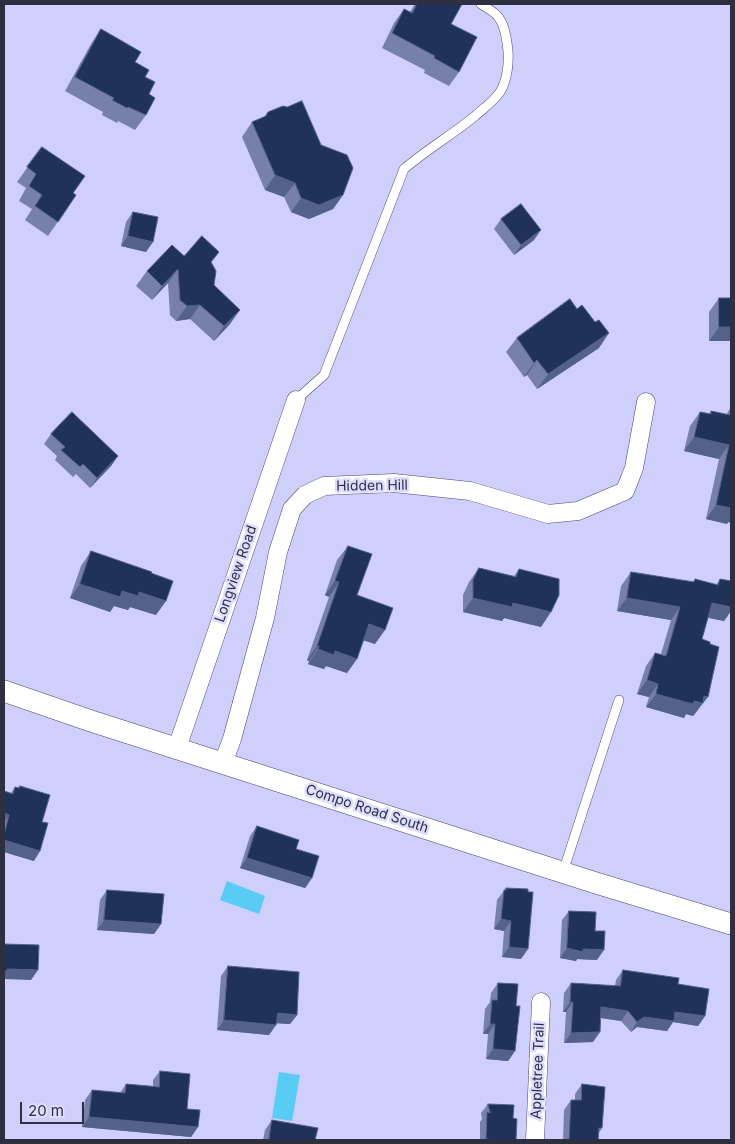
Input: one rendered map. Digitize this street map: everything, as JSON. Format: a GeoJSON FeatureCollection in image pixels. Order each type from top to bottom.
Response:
{"type":"FeatureCollection","features":[{"type":"Feature","properties":{"kind":"street","name":"Longview Road"},"geometry":{"type":"LineString","coordinates":[[177,748],[296,400]]}},
{"type":"Feature","properties":{"kind":"street","name":"Hidden Hill"},"geometry":{"type":"LineString","coordinates":[[223,763],[232,739],[265,618],[278,552],[292,510],[306,494],[324,486],[394,483],[470,491],[548,514],[578,510],[625,490],[634,468],[646,402]]}},
{"type":"Feature","properties":{"kind":"street","name":"Compo Road South"},"geometry":{"type":"LineString","coordinates":[[4,691],[563,873],[731,924]]}},
{"type":"Feature","properties":{"kind":"street","name":"Appletree Trail"},"geometry":{"type":"LineString","coordinates":[[536,1140],[541,1002]]}},
{"type":"Feature","properties":{"kind":"lane"},"geometry":{"type":"LineString","coordinates":[[296,400],[324,375],[404,169],[487,106],[501,90],[506,78],[509,60],[507,40],[499,17],[481,4]]}},
{"type":"Feature","properties":{"kind":"lane"},"geometry":{"type":"LineString","coordinates":[[563,873],[619,700]]}},
{"type":"Feature","properties":{"kind":"water"},"geometry":{"type":"Polygon","coordinates":[[[227,881],[265,896],[259,914],[220,900],[227,881]]]}},
{"type":"Feature","properties":{"kind":"water"},"geometry":{"type":"Polygon","coordinates":[[[279,1072],[300,1075],[292,1121],[272,1118],[279,1072]]]}},
{"type":"Feature","properties":{"kind":"building"},"geometry":{"type":"Polygon","coordinates":[[[417,4],[462,4],[451,24],[477,37],[459,72],[434,58],[435,56],[392,33],[404,9],[412,13],[417,4]]]}},
{"type":"Feature","properties":{"kind":"building"},"geometry":{"type":"Polygon","coordinates":[[[101,29],[141,52],[135,62],[149,70],[145,77],[155,82],[149,94],[155,98],[146,115],[112,100],[114,98],[75,77],[101,29]]]}},
{"type":"Feature","properties":{"kind":"building"},"geometry":{"type":"Polygon","coordinates":[[[302,101],[321,145],[347,155],[353,168],[343,195],[319,205],[301,198],[295,183],[275,175],[252,122],[266,116],[268,112],[302,101]]]}},
{"type":"Feature","properties":{"kind":"building"},"geometry":{"type":"Polygon","coordinates":[[[42,147],[85,176],[73,193],[76,195],[58,222],[35,206],[42,195],[29,186],[36,174],[27,167],[42,147]]]}},
{"type":"Feature","properties":{"kind":"building"},"geometry":{"type":"Polygon","coordinates":[[[521,204],[541,230],[521,245],[501,219],[521,204]]]}},
{"type":"Feature","properties":{"kind":"building"},"geometry":{"type":"Polygon","coordinates":[[[133,212],[158,217],[153,242],[128,236],[133,212]]]}},
{"type":"Feature","properties":{"kind":"building"},"geometry":{"type":"Polygon","coordinates":[[[202,236],[219,252],[211,262],[216,271],[214,285],[240,310],[224,326],[200,305],[187,306],[180,300],[178,269],[162,286],[147,271],[172,245],[184,256],[202,236]]]}},
{"type":"Feature","properties":{"kind":"building"},"geometry":{"type":"Polygon","coordinates":[[[719,298],[731,298],[731,327],[719,327],[719,298]]]}},
{"type":"Feature","properties":{"kind":"building"},"geometry":{"type":"Polygon","coordinates":[[[570,299],[577,309],[582,305],[595,322],[599,320],[609,333],[548,374],[537,360],[534,363],[517,338],[570,299]]]}},
{"type":"Feature","properties":{"kind":"building"},"geometry":{"type":"Polygon","coordinates":[[[731,407],[731,508],[716,505],[729,445],[694,437],[700,412],[711,414],[711,411],[730,415],[731,407]]]}},
{"type":"Feature","properties":{"kind":"building"},"geometry":{"type":"Polygon","coordinates":[[[72,412],[118,456],[97,478],[83,464],[80,467],[61,450],[65,447],[51,434],[72,412]]]}},
{"type":"Feature","properties":{"kind":"building"},"geometry":{"type":"Polygon","coordinates":[[[348,546],[372,554],[357,595],[393,608],[385,630],[369,624],[357,659],[335,651],[334,655],[318,649],[319,646],[317,646],[339,582],[335,581],[348,546]]]}},
{"type":"Feature","properties":{"kind":"building"},"geometry":{"type":"Polygon","coordinates":[[[91,551],[173,581],[166,601],[139,592],[138,596],[122,591],[120,597],[80,584],[91,551]]]}},
{"type":"Feature","properties":{"kind":"building"},"geometry":{"type":"Polygon","coordinates":[[[479,568],[516,577],[519,569],[559,579],[559,595],[551,612],[513,603],[512,607],[473,598],[473,580],[479,568]]]}},
{"type":"Feature","properties":{"kind":"building"},"geometry":{"type":"Polygon","coordinates":[[[631,572],[694,582],[695,579],[718,585],[720,579],[731,581],[731,607],[712,603],[702,639],[719,647],[708,697],[704,696],[703,703],[694,701],[693,704],[656,694],[658,684],[647,680],[655,653],[666,656],[680,607],[627,598],[631,572]]]}},
{"type":"Feature","properties":{"kind":"building"},"geometry":{"type":"Polygon","coordinates":[[[20,786],[50,795],[42,822],[48,823],[40,851],[4,840],[9,815],[4,813],[4,791],[13,794],[15,787],[19,788],[20,786]]]}},
{"type":"Feature","properties":{"kind":"building"},"geometry":{"type":"Polygon","coordinates":[[[257,826],[299,840],[296,849],[319,856],[312,878],[247,858],[257,826]]]}},
{"type":"Feature","properties":{"kind":"building"},"geometry":{"type":"Polygon","coordinates":[[[506,888],[528,889],[528,892],[533,892],[528,949],[509,947],[511,921],[501,919],[504,890],[506,888]]]}},
{"type":"Feature","properties":{"kind":"building"},"geometry":{"type":"Polygon","coordinates":[[[107,890],[164,894],[161,924],[104,920],[107,890]]]}},
{"type":"Feature","properties":{"kind":"building"},"geometry":{"type":"Polygon","coordinates":[[[569,911],[596,912],[595,931],[605,931],[604,950],[583,949],[583,952],[567,948],[569,911]]]}},
{"type":"Feature","properties":{"kind":"building"},"geometry":{"type":"Polygon","coordinates":[[[4,944],[39,945],[38,970],[7,969],[7,971],[4,971],[4,944]]]}},
{"type":"Feature","properties":{"kind":"building"},"geometry":{"type":"Polygon","coordinates":[[[228,966],[299,972],[297,1015],[278,1013],[276,1025],[224,1020],[228,966]]]}},
{"type":"Feature","properties":{"kind":"building"},"geometry":{"type":"Polygon","coordinates":[[[623,970],[679,978],[678,984],[709,989],[705,1016],[675,1012],[674,1021],[644,1017],[637,1022],[628,1011],[601,1007],[600,1032],[571,1033],[573,1002],[570,1002],[571,983],[620,986],[623,970]]]}},
{"type":"Feature","properties":{"kind":"building"},"geometry":{"type":"Polygon","coordinates":[[[498,983],[518,984],[516,1006],[520,1006],[515,1051],[493,1049],[495,1024],[490,1024],[492,1000],[497,1000],[498,983]]]}},
{"type":"Feature","properties":{"kind":"building"},"geometry":{"type":"Polygon","coordinates":[[[160,1071],[190,1074],[187,1109],[200,1110],[198,1127],[89,1117],[92,1090],[125,1093],[126,1084],[159,1087],[160,1071]]]}},
{"type":"Feature","properties":{"kind":"building"},"geometry":{"type":"Polygon","coordinates":[[[582,1084],[605,1087],[602,1128],[599,1128],[598,1140],[569,1140],[571,1100],[581,1100],[582,1084]]]}},
{"type":"Feature","properties":{"kind":"building"},"geometry":{"type":"Polygon","coordinates":[[[488,1104],[514,1105],[513,1118],[517,1119],[516,1140],[486,1139],[487,1112],[490,1113],[488,1104]]]}},
{"type":"Feature","properties":{"kind":"building"},"geometry":{"type":"Polygon","coordinates":[[[272,1120],[318,1128],[315,1140],[269,1140],[272,1120]]]}}]}
